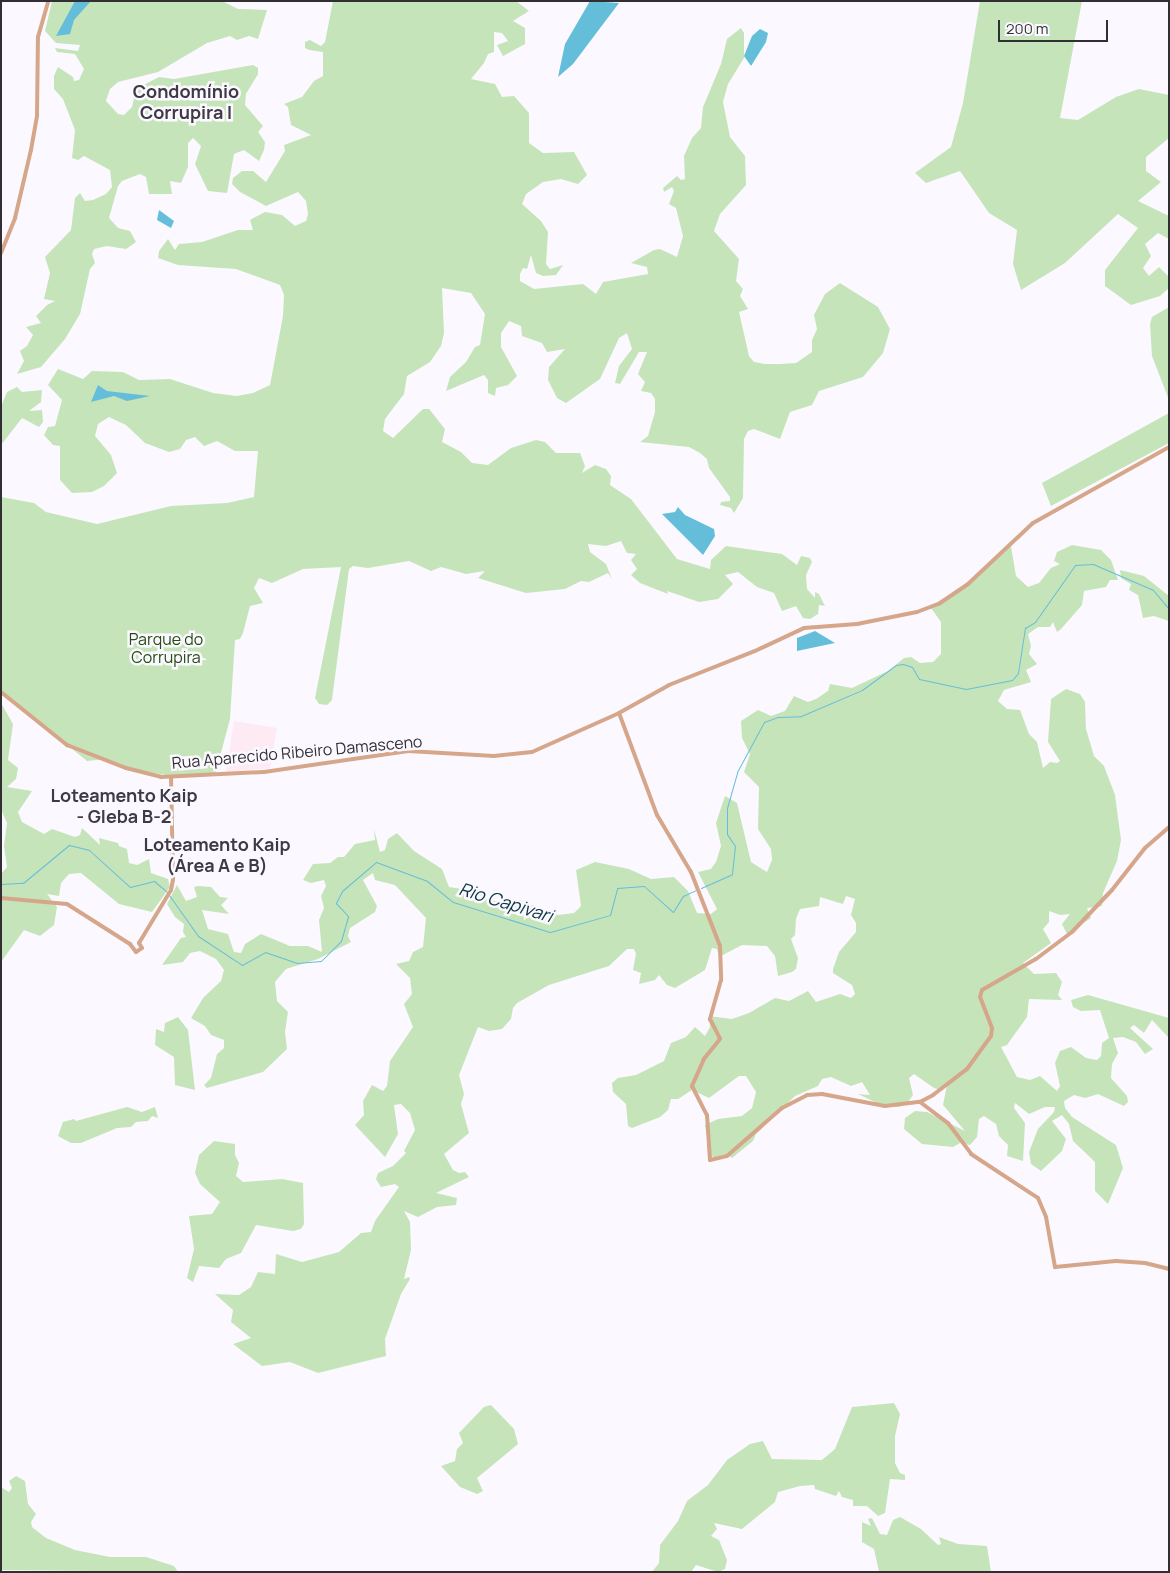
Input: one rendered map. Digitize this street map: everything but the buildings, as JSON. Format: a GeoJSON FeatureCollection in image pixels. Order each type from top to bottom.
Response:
{"type":"FeatureCollection","features":[{"type":"Feature","properties":{"kind":"street"},"geometry":{"type":"LineString","coordinates":[[1,253],[15,218],[32,150],[37,115],[38,37],[48,1]]}},
{"type":"Feature","properties":{"kind":"street","name":"Rua Aparecido Ribeiro Damasceno"},"geometry":{"type":"LineString","coordinates":[[1,692],[67,744],[135,771],[170,778],[264,772],[408,751],[512,756],[546,746],[620,713],[669,685],[755,651],[804,628],[857,624],[917,612],[940,603],[968,584],[1034,522],[1169,447]]}},
{"type":"Feature","properties":{"kind":"street"},"geometry":{"type":"LineString","coordinates":[[620,713],[656,815],[691,872],[720,946],[721,980],[710,1019],[720,1038],[704,1059],[692,1086],[707,1115],[710,1160],[727,1156],[782,1108],[807,1095],[822,1094],[879,1105],[920,1102],[966,1068],[988,1041],[992,1028],[980,998],[982,990],[1036,959],[1072,932],[1112,890],[1145,848],[1169,827]]}},
{"type":"Feature","properties":{"kind":"street"},"geometry":{"type":"LineString","coordinates":[[133,946],[139,943],[171,890],[170,778]]}},
{"type":"Feature","properties":{"kind":"street"},"geometry":{"type":"LineString","coordinates":[[1,898],[67,904],[133,946],[139,952],[142,948],[139,943]]}},
{"type":"Feature","properties":{"kind":"street"},"geometry":{"type":"LineString","coordinates":[[920,1102],[948,1123],[971,1154],[1038,1198],[1046,1217],[1055,1268],[1116,1261],[1145,1263],[1169,1269]]}},
{"type":"Feature","properties":{"kind":"shaded area"},"geometry":{"type":"Polygon","coordinates":[[[234,721],[277,728],[270,768],[226,772],[234,721]]]}},
{"type":"Feature","properties":{"kind":"green space"},"geometry":{"type":"Polygon","coordinates":[[[52,1],[222,1],[238,9],[267,10],[258,39],[249,36],[237,40],[230,36],[207,43],[158,72],[118,82],[110,89],[106,101],[118,114],[124,115],[132,107],[136,89],[159,77],[174,79],[253,65],[258,68],[258,74],[246,94],[245,105],[263,126],[258,132],[265,142],[259,161],[244,150],[234,154],[227,193],[208,191],[195,164],[201,146],[193,138],[188,143],[188,167],[181,183],[170,181],[172,194],[149,194],[146,177],[140,174],[122,181],[118,186],[109,218],[118,228],[130,231],[136,242],[126,249],[107,246],[94,249],[92,254],[95,263],[90,269],[80,314],[65,339],[41,367],[17,374],[24,361],[20,351],[27,346],[33,335],[26,327],[41,323],[36,316],[47,305],[55,301],[44,299],[50,273],[45,257],[71,230],[75,198],[80,193],[85,201],[93,200],[106,194],[112,187],[110,170],[84,156],[78,160],[72,158],[75,130],[63,99],[54,89],[54,76],[58,67],[73,77],[74,81],[79,80],[84,69],[75,54],[57,52],[55,48],[78,51],[80,45],[56,43],[45,31],[52,1]]]}},
{"type":"Feature","properties":{"kind":"green space","name":"Parque do Corrupira"},"geometry":{"type":"Polygon","coordinates":[[[333,1],[516,1],[529,11],[513,21],[525,28],[525,44],[503,56],[497,45],[508,41],[502,33],[494,32],[494,52],[488,54],[484,63],[471,79],[495,84],[502,97],[514,96],[529,113],[529,143],[543,153],[574,152],[587,175],[578,184],[561,179],[543,182],[526,194],[522,204],[541,221],[548,232],[546,264],[550,269],[563,265],[556,275],[543,276],[536,273],[531,255],[527,269],[523,268],[520,274],[520,281],[534,289],[583,284],[596,294],[603,282],[648,274],[647,267],[631,263],[654,250],[660,249],[677,257],[683,236],[676,208],[669,204],[674,191],[672,187],[664,192],[663,188],[677,176],[681,180],[685,179],[684,156],[692,138],[701,128],[703,107],[721,64],[727,39],[741,28],[744,33],[744,58],[728,84],[723,102],[730,137],[745,156],[746,185],[720,214],[714,231],[739,259],[736,281],[743,289],[740,296],[748,309],[739,312],[749,356],[754,362],[765,364],[796,363],[812,352],[812,340],[817,329],[814,315],[825,294],[840,283],[878,307],[890,329],[883,353],[863,377],[819,391],[812,405],[790,412],[780,439],[754,429],[748,431],[744,439],[743,498],[734,513],[731,508],[720,505],[721,502],[730,501],[730,497],[709,468],[707,459],[700,453],[689,447],[640,442],[648,436],[655,412],[655,399],[651,393],[641,391],[645,382],[638,374],[647,352],[639,352],[620,384],[615,383],[619,366],[632,349],[627,333],[619,338],[600,379],[566,403],[557,398],[548,380],[549,367],[565,349],[547,352],[542,343],[522,336],[521,326],[509,321],[501,333],[501,347],[517,376],[508,385],[496,388],[495,396],[488,393],[488,380],[484,375],[446,391],[450,377],[466,362],[475,347],[480,345],[485,314],[471,293],[442,288],[444,333],[441,346],[430,362],[407,376],[404,394],[385,419],[383,431],[393,438],[423,409],[429,409],[445,429],[442,442],[461,452],[472,463],[488,465],[511,448],[536,440],[545,442],[556,453],[580,453],[585,466],[582,473],[595,465],[606,469],[611,476],[610,485],[631,499],[677,559],[710,569],[711,560],[726,546],[782,554],[797,565],[801,556],[810,558],[812,562],[806,575],[807,589],[815,598],[815,592],[819,594],[825,606],[819,605],[818,614],[810,619],[803,618],[796,606],[782,611],[774,593],[757,587],[738,572],[725,575],[733,584],[718,599],[699,602],[667,591],[668,594],[640,583],[631,575],[637,569],[631,560],[636,554],[627,553],[621,541],[606,546],[588,544],[590,552],[606,564],[612,579],[608,573],[589,582],[581,581],[565,589],[526,593],[478,578],[485,571],[466,574],[441,567],[431,571],[409,561],[368,568],[353,566],[349,569],[332,700],[327,705],[319,704],[315,698],[341,567],[303,569],[272,583],[259,578],[254,588],[263,603],[250,606],[243,633],[240,639],[235,640],[230,719],[215,775],[167,775],[140,771],[107,759],[87,761],[1,691],[1,497],[34,503],[46,512],[97,524],[171,506],[227,503],[254,497],[258,451],[235,451],[217,441],[204,446],[195,437],[186,440],[180,449],[169,452],[145,443],[126,425],[109,417],[98,424],[95,436],[111,455],[117,473],[104,486],[92,492],[72,493],[60,480],[60,446],[53,445],[44,435],[48,427],[55,426],[62,400],[48,385],[58,369],[83,379],[92,371],[123,372],[139,380],[170,379],[213,393],[237,396],[253,393],[270,385],[283,316],[284,295],[280,285],[236,269],[178,265],[158,258],[159,251],[168,239],[175,250],[179,244],[202,242],[238,230],[253,230],[250,220],[265,212],[282,215],[295,226],[306,221],[308,214],[306,201],[298,192],[266,206],[240,192],[232,184],[233,178],[242,171],[253,171],[266,182],[285,151],[284,145],[311,135],[291,125],[288,107],[284,104],[302,97],[314,81],[323,76],[323,52],[305,48],[305,42],[310,40],[321,46],[325,42],[333,1]]]}},
{"type":"Feature","properties":{"kind":"green space"},"geometry":{"type":"Polygon","coordinates":[[[980,1],[1082,1],[1060,118],[1078,120],[1116,97],[1139,89],[1169,95],[1169,138],[1146,157],[1146,171],[1161,182],[1138,201],[1169,216],[1169,239],[1158,233],[1145,244],[1151,256],[1143,268],[1149,276],[1159,267],[1169,277],[1169,288],[1160,296],[1131,305],[1105,286],[1105,270],[1138,228],[1118,214],[1065,263],[1021,290],[1013,264],[1017,230],[989,213],[960,171],[926,183],[915,173],[951,147],[963,103],[980,1]]]}},
{"type":"Feature","properties":{"kind":"green space"},"geometry":{"type":"Polygon","coordinates":[[[1169,307],[1169,400],[1152,356],[1150,324],[1152,317],[1169,307]]]}},
{"type":"Feature","properties":{"kind":"green space"},"geometry":{"type":"Polygon","coordinates":[[[17,387],[22,392],[42,390],[41,402],[29,411],[42,410],[43,422],[39,427],[22,418],[1,445],[1,407],[7,392],[17,387]]]}},
{"type":"Feature","properties":{"kind":"green space"},"geometry":{"type":"Polygon","coordinates":[[[1169,413],[1169,443],[1051,506],[1042,483],[1169,413]]]}},
{"type":"Feature","properties":{"kind":"green space"},"geometry":{"type":"Polygon","coordinates":[[[1072,545],[1101,550],[1111,560],[1118,580],[1110,580],[1106,587],[1084,591],[1082,605],[1057,632],[1053,622],[1050,627],[1038,627],[1028,634],[1031,646],[1029,654],[1037,664],[1026,670],[1031,682],[1004,690],[998,701],[1007,709],[1020,710],[1029,734],[1037,742],[1043,768],[1050,762],[1057,763],[1060,761],[1048,742],[1051,699],[1066,689],[1080,694],[1085,702],[1086,729],[1094,756],[1104,766],[1115,795],[1121,840],[1117,861],[1103,893],[1102,906],[1087,908],[1091,918],[1067,934],[1062,924],[1070,914],[1060,915],[1049,911],[1049,922],[1043,929],[1051,943],[1023,963],[1034,974],[1056,973],[1062,982],[1058,995],[1062,1000],[1029,999],[1027,1017],[1007,1045],[1001,1047],[1017,1077],[1030,1080],[1040,1076],[1057,1091],[1060,1086],[1055,1063],[1060,1051],[1071,1047],[1086,1058],[1097,1060],[1101,1056],[1102,1043],[1109,1038],[1100,1010],[1081,1011],[1073,1007],[1071,1000],[1088,995],[1169,1018],[1169,1038],[1152,1020],[1144,1033],[1134,1025],[1130,1028],[1153,1049],[1145,1054],[1136,1042],[1123,1037],[1113,1038],[1118,1053],[1112,1064],[1111,1078],[1127,1096],[1128,1102],[1124,1106],[1098,1094],[1085,1098],[1074,1095],[1064,1101],[1065,1108],[1072,1117],[1116,1145],[1123,1168],[1108,1204],[1095,1191],[1095,1162],[1073,1141],[1069,1124],[1062,1115],[1052,1121],[1066,1139],[1062,1151],[1041,1171],[1031,1164],[1029,1152],[1038,1129],[1054,1112],[1055,1107],[1045,1107],[1029,1114],[1015,1103],[1014,1108],[1025,1123],[1023,1161],[1007,1156],[1008,1145],[999,1136],[996,1124],[984,1116],[979,1119],[977,1137],[970,1145],[960,1143],[953,1147],[922,1144],[904,1129],[905,1118],[915,1111],[927,1112],[965,1131],[943,1105],[947,1085],[940,1090],[934,1088],[914,1074],[909,1078],[913,1095],[908,1102],[899,1107],[881,1105],[858,1094],[870,1095],[862,1082],[851,1086],[831,1077],[822,1079],[818,1086],[795,1096],[756,1134],[753,1141],[732,1158],[728,1155],[717,1158],[711,1156],[705,1125],[718,1119],[742,1116],[752,1108],[756,1092],[746,1076],[739,1076],[709,1098],[692,1090],[678,1099],[671,1099],[668,1110],[660,1117],[632,1128],[628,1126],[626,1104],[613,1092],[612,1083],[618,1078],[636,1075],[664,1061],[671,1043],[686,1037],[695,1027],[705,1036],[710,1027],[709,1016],[732,1019],[749,1013],[775,998],[789,1001],[808,991],[816,1002],[840,994],[851,998],[855,994],[852,985],[833,973],[833,969],[839,952],[856,932],[856,923],[851,915],[855,899],[846,896],[843,904],[820,897],[819,906],[800,909],[796,919],[795,935],[791,939],[798,958],[796,969],[792,972],[778,976],[775,956],[767,946],[742,945],[719,957],[717,949],[712,948],[705,970],[675,988],[667,985],[659,975],[655,980],[639,984],[641,973],[633,970],[636,954],[634,949],[627,949],[609,966],[549,985],[517,1003],[513,1008],[511,1019],[502,1029],[489,1031],[478,1027],[459,1075],[464,1094],[461,1104],[469,1133],[444,1154],[453,1170],[459,1173],[465,1172],[469,1177],[436,1193],[457,1198],[456,1205],[437,1207],[418,1217],[404,1211],[410,1222],[411,1250],[404,1279],[409,1277],[410,1279],[401,1294],[385,1339],[386,1356],[318,1373],[290,1362],[262,1366],[233,1344],[251,1338],[231,1322],[233,1310],[215,1294],[239,1295],[251,1287],[258,1272],[275,1274],[276,1254],[302,1262],[339,1252],[361,1233],[371,1232],[375,1221],[399,1187],[395,1184],[381,1187],[376,1179],[378,1173],[393,1166],[406,1153],[404,1151],[415,1130],[410,1113],[401,1104],[394,1105],[398,1134],[385,1157],[355,1125],[364,1115],[363,1101],[372,1085],[383,1091],[387,1086],[390,1061],[413,1027],[404,1004],[412,994],[410,978],[396,964],[409,961],[413,952],[423,947],[426,918],[395,885],[375,880],[373,873],[363,880],[377,906],[375,912],[350,928],[348,936],[351,942],[318,959],[286,969],[275,982],[277,1001],[288,1012],[285,1032],[287,1049],[263,1072],[207,1088],[204,1085],[211,1078],[217,1054],[224,1048],[224,1040],[211,1035],[205,1026],[191,1018],[203,998],[221,981],[224,970],[216,959],[200,951],[190,953],[183,962],[162,965],[181,938],[186,937],[183,932],[184,924],[175,917],[167,904],[177,885],[186,901],[197,897],[194,887],[198,886],[211,887],[220,897],[228,898],[221,905],[229,914],[202,910],[208,929],[228,934],[234,952],[241,953],[245,944],[261,934],[290,946],[308,946],[322,952],[319,920],[324,908],[321,896],[326,886],[324,880],[311,883],[303,880],[313,864],[330,863],[338,857],[344,857],[355,844],[375,840],[374,829],[380,852],[385,850],[388,839],[397,833],[414,851],[442,869],[449,887],[462,889],[472,896],[514,905],[527,903],[558,915],[574,913],[581,906],[576,870],[595,862],[629,869],[651,879],[674,877],[688,891],[697,913],[711,914],[717,909],[698,872],[711,869],[716,862],[721,846],[716,823],[725,796],[737,803],[751,862],[767,872],[772,860],[771,849],[758,829],[759,787],[744,772],[750,754],[742,738],[741,721],[758,710],[771,716],[785,711],[794,696],[808,702],[816,699],[828,691],[830,684],[852,688],[888,671],[904,658],[911,657],[920,663],[933,662],[941,654],[941,622],[931,608],[948,599],[1011,546],[1016,576],[1028,587],[1039,583],[1051,568],[1060,564],[1054,561],[1057,552],[1072,545]]]}},
{"type":"Feature","properties":{"kind":"green space"},"geometry":{"type":"Polygon","coordinates":[[[1120,570],[1144,576],[1169,596],[1169,621],[1154,616],[1143,618],[1138,595],[1129,590],[1131,584],[1121,578],[1120,570]]]}},
{"type":"Feature","properties":{"kind":"green space"},"geometry":{"type":"Polygon","coordinates":[[[1,703],[13,724],[8,760],[18,768],[16,779],[7,787],[32,791],[18,812],[22,822],[44,834],[52,829],[75,837],[80,835],[82,828],[100,845],[99,838],[118,843],[119,846],[127,849],[129,863],[137,865],[149,859],[151,873],[168,879],[170,887],[152,912],[119,904],[81,873],[69,874],[61,883],[59,896],[47,894],[57,907],[54,925],[40,936],[24,930],[1,962],[1,874],[7,867],[4,846],[7,823],[1,809],[1,703]]]}},
{"type":"Feature","properties":{"kind":"green space"},"geometry":{"type":"Polygon","coordinates":[[[178,1017],[188,1030],[195,1090],[175,1085],[174,1057],[155,1045],[156,1029],[164,1032],[165,1023],[178,1017]]]}},
{"type":"Feature","properties":{"kind":"green space"},"geometry":{"type":"Polygon","coordinates":[[[127,1107],[142,1112],[155,1107],[158,1118],[152,1116],[148,1121],[136,1122],[131,1127],[117,1128],[81,1143],[71,1143],[58,1136],[63,1122],[74,1119],[76,1121],[127,1107]]]}},
{"type":"Feature","properties":{"kind":"green space"},"geometry":{"type":"Polygon","coordinates":[[[214,1141],[235,1144],[235,1155],[239,1163],[236,1176],[243,1182],[282,1179],[303,1183],[304,1224],[301,1229],[293,1231],[256,1225],[241,1253],[226,1259],[219,1268],[199,1266],[193,1282],[187,1278],[194,1249],[189,1216],[212,1214],[220,1202],[200,1184],[195,1173],[199,1155],[214,1141]]]}},
{"type":"Feature","properties":{"kind":"green space"},"geometry":{"type":"Polygon","coordinates":[[[894,1403],[900,1414],[895,1436],[895,1463],[900,1473],[905,1475],[905,1480],[890,1479],[885,1513],[878,1516],[867,1506],[853,1506],[853,1500],[842,1497],[839,1491],[836,1496],[815,1489],[814,1485],[800,1486],[778,1492],[775,1502],[742,1529],[714,1523],[717,1529],[711,1536],[719,1540],[727,1560],[725,1569],[718,1572],[696,1565],[691,1572],[652,1572],[659,1563],[660,1545],[678,1521],[687,1501],[708,1485],[727,1460],[750,1444],[763,1441],[772,1459],[822,1460],[835,1449],[852,1407],[894,1403]]]}},
{"type":"Feature","properties":{"kind":"green space"},"geometry":{"type":"Polygon","coordinates":[[[491,1405],[514,1429],[518,1444],[477,1478],[483,1491],[477,1494],[460,1487],[441,1466],[455,1461],[457,1449],[463,1443],[459,1433],[484,1407],[491,1405]]]}},
{"type":"Feature","properties":{"kind":"green space"},"geometry":{"type":"Polygon","coordinates":[[[16,1476],[25,1481],[28,1504],[36,1514],[31,1522],[32,1527],[46,1538],[75,1550],[110,1557],[146,1557],[174,1566],[178,1572],[1,1570],[1,1487],[9,1492],[12,1488],[9,1481],[16,1476]]]}},
{"type":"Feature","properties":{"kind":"green space"},"geometry":{"type":"Polygon","coordinates":[[[900,1517],[921,1529],[938,1545],[941,1544],[939,1537],[958,1544],[987,1546],[991,1572],[879,1572],[874,1549],[862,1542],[862,1522],[871,1526],[868,1519],[872,1518],[880,1534],[887,1535],[893,1520],[900,1517]]]}},
{"type":"Feature","properties":{"kind":"water"},"geometry":{"type":"Polygon","coordinates":[[[75,1],[91,1],[74,20],[70,34],[56,36],[75,1]]]}},
{"type":"Feature","properties":{"kind":"water"},"geometry":{"type":"Polygon","coordinates":[[[590,1],[619,3],[573,64],[558,77],[565,44],[590,1]]]}},
{"type":"Feature","properties":{"kind":"water"},"geometry":{"type":"Polygon","coordinates":[[[760,29],[768,33],[766,42],[751,66],[744,56],[752,36],[760,29]]]}},
{"type":"Feature","properties":{"kind":"water"},"geometry":{"type":"Polygon","coordinates":[[[159,210],[174,221],[171,228],[157,220],[159,210]]]}},
{"type":"Feature","properties":{"kind":"water"},"geometry":{"type":"Polygon","coordinates":[[[98,385],[107,391],[150,396],[127,401],[114,396],[91,402],[98,385]]]}},
{"type":"Feature","properties":{"kind":"water"},"geometry":{"type":"Polygon","coordinates":[[[678,507],[685,515],[714,529],[715,536],[703,555],[662,514],[675,512],[678,507]]]}},
{"type":"Feature","properties":{"kind":"water"},"geometry":{"type":"Polygon","coordinates":[[[815,631],[835,643],[797,651],[797,638],[815,631]]]}},
{"type":"Feature","properties":{"kind":"waterway","name":"Rio Capivari"},"geometry":{"type":"LineString","coordinates":[[701,888],[732,874],[735,846],[727,834],[727,808],[737,772],[764,722],[778,717],[801,716],[862,690],[896,665],[903,664],[912,667],[919,679],[966,689],[1012,680],[1018,673],[1025,628],[1035,622],[1075,565],[1093,564],[1153,590],[1169,609]]}},
{"type":"Feature","properties":{"kind":"waterway","name":"Rio Capivari"},"geometry":{"type":"LineString","coordinates":[[1,884],[23,883],[69,845],[89,850],[130,887],[154,881],[167,892]]}},
{"type":"Feature","properties":{"kind":"waterway","name":"Rio Capivari"},"geometry":{"type":"LineString","coordinates":[[169,895],[198,936],[242,965],[265,952],[297,963],[321,961],[341,941],[348,916],[336,903],[342,891],[376,862],[427,881],[453,902],[550,932],[610,915],[617,888],[644,886],[673,912],[683,896],[696,890]]}},
{"type":"Feature","properties":{"kind":"district","name":"Condomínio Corrupira I"},"geometry":{"type":"Point","coordinates":[186,102]}},
{"type":"Feature","properties":{"kind":"district","name":"Loteamento Kaip - Gleba B-2"},"geometry":{"type":"Point","coordinates":[124,806]}},
{"type":"Feature","properties":{"kind":"district","name":"Loteamento Kaip (Área A e B)"},"geometry":{"type":"Point","coordinates":[217,855]}}]}
